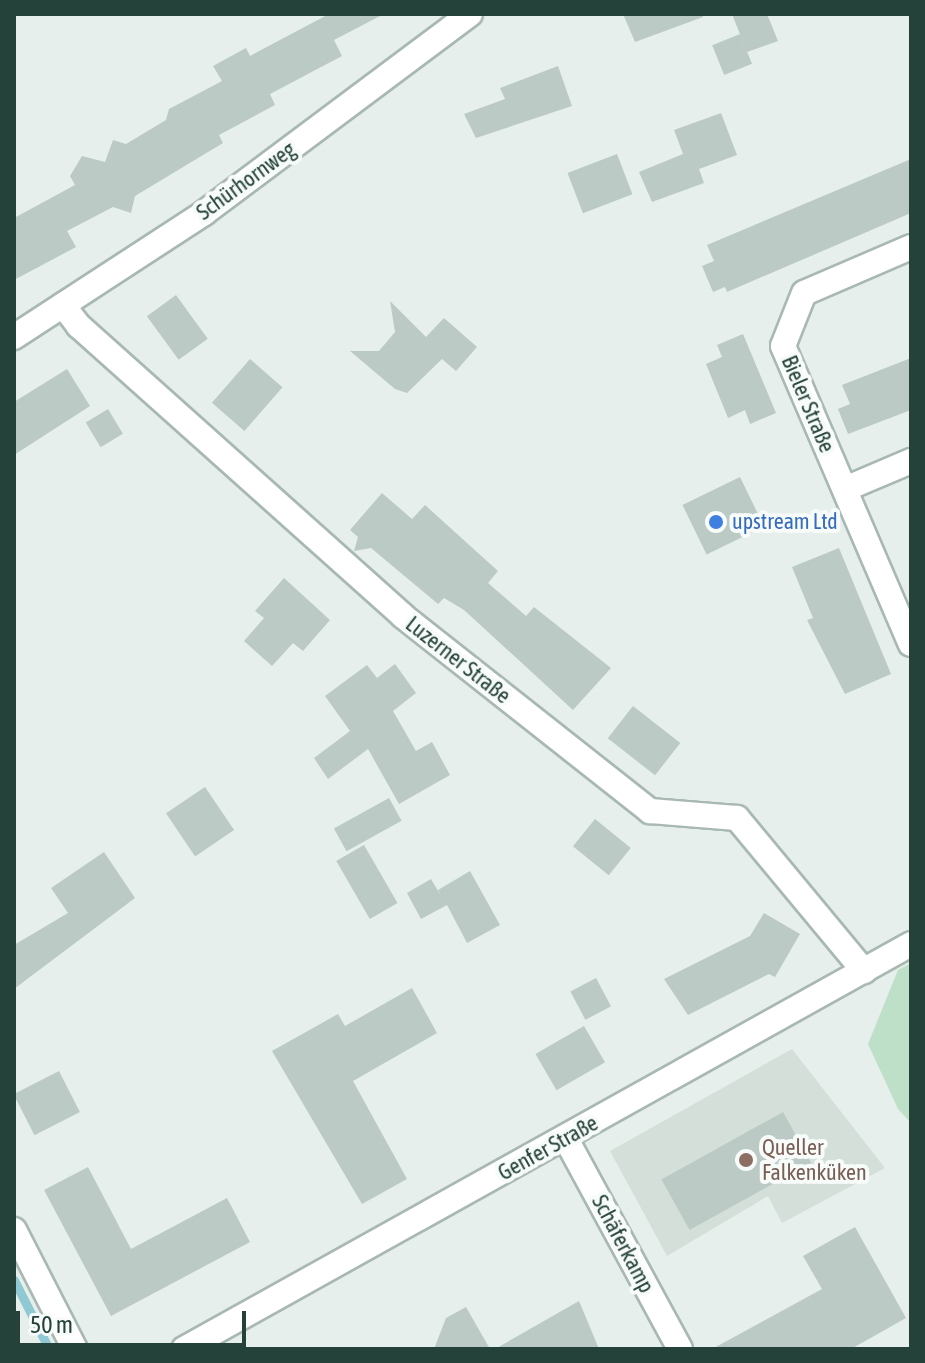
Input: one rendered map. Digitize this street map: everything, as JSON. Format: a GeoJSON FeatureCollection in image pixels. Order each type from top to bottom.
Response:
{"type":"FeatureCollection","features":[{"type":"Feature","properties":{"kind":"street","name":"Schürhornweg"},"geometry":{"type":"LineString","coordinates":[[14,337],[204,213],[470,14]]}},
{"type":"Feature","properties":{"kind":"street","name":"Bieler Straße"},"geometry":{"type":"LineString","coordinates":[[911,247],[804,293],[783,346],[911,644]]}},
{"type":"Feature","properties":{"kind":"street","name":"Luzerner Straße"},"geometry":{"type":"LineString","coordinates":[[63,305],[79,326],[403,616],[650,811],[737,818],[864,971]]}},
{"type":"Feature","properties":{"kind":"street"},"geometry":{"type":"LineString","coordinates":[[845,489],[911,461]]}},
{"type":"Feature","properties":{"kind":"street","name":"Genfer Straße"},"geometry":{"type":"LineString","coordinates":[[184,1349],[566,1139],[911,944]]}},
{"type":"Feature","properties":{"kind":"street","name":"Schäferkamp"},"geometry":{"type":"LineString","coordinates":[[566,1139],[680,1349]]}},
{"type":"Feature","properties":{"kind":"street"},"geometry":{"type":"LineString","coordinates":[[14,1230],[75,1349]]}},
{"type":"Feature","properties":{"kind":"shaded area","name":"Queller Falkenküken"},"geometry":{"type":"Polygon","coordinates":[[[792,1049],[885,1168],[782,1223],[768,1196],[667,1256],[610,1151],[792,1049]]]}},
{"type":"Feature","properties":{"kind":"green space"},"geometry":{"type":"Polygon","coordinates":[[[911,963],[911,1123],[898,1109],[868,1044],[898,970],[911,963]]]}},
{"type":"Feature","properties":{"kind":"building"},"geometry":{"type":"Polygon","coordinates":[[[329,14],[384,14],[334,40],[342,56],[270,94],[275,105],[219,135],[223,143],[135,196],[131,213],[113,207],[67,231],[76,247],[14,280],[14,218],[75,185],[70,176],[82,156],[105,162],[113,140],[126,144],[166,120],[169,109],[222,81],[213,66],[246,48],[250,56],[329,14]]]}},
{"type":"Feature","properties":{"kind":"building"},"geometry":{"type":"Polygon","coordinates":[[[623,14],[703,14],[703,17],[635,42],[623,14]]]}},
{"type":"Feature","properties":{"kind":"building"},"geometry":{"type":"Polygon","coordinates":[[[732,14],[767,14],[778,41],[747,52],[732,14]]]}},
{"type":"Feature","properties":{"kind":"building"},"geometry":{"type":"Polygon","coordinates":[[[740,34],[752,64],[724,75],[712,45],[740,34]]]}},
{"type":"Feature","properties":{"kind":"building"},"geometry":{"type":"Polygon","coordinates":[[[558,66],[572,106],[476,138],[464,114],[505,99],[500,88],[558,66]]]}},
{"type":"Feature","properties":{"kind":"building"},"geometry":{"type":"Polygon","coordinates":[[[721,113],[737,155],[699,169],[704,183],[652,202],[639,172],[683,154],[674,130],[721,113]]]}},
{"type":"Feature","properties":{"kind":"building"},"geometry":{"type":"Polygon","coordinates":[[[617,154],[632,194],[583,213],[568,173],[617,154]]]}},
{"type":"Feature","properties":{"kind":"building"},"geometry":{"type":"Polygon","coordinates":[[[911,159],[911,213],[727,292],[725,287],[713,292],[702,266],[714,261],[707,245],[911,159]]]}},
{"type":"Feature","properties":{"kind":"building"},"geometry":{"type":"Polygon","coordinates":[[[176,295],[208,339],[179,360],[147,316],[176,295]]]}},
{"type":"Feature","properties":{"kind":"building"},"geometry":{"type":"Polygon","coordinates":[[[390,301],[426,337],[444,318],[477,347],[456,371],[442,359],[407,393],[395,389],[350,351],[379,351],[395,332],[390,301]]]}},
{"type":"Feature","properties":{"kind":"building"},"geometry":{"type":"Polygon","coordinates":[[[743,334],[776,413],[750,424],[745,410],[728,418],[706,364],[722,357],[717,345],[743,334]]]}},
{"type":"Feature","properties":{"kind":"building"},"geometry":{"type":"Polygon","coordinates":[[[911,358],[911,410],[848,434],[838,409],[850,404],[842,385],[911,358]]]}},
{"type":"Feature","properties":{"kind":"building"},"geometry":{"type":"Polygon","coordinates":[[[250,359],[282,387],[244,431],[212,403],[250,359]]]}},
{"type":"Feature","properties":{"kind":"building"},"geometry":{"type":"Polygon","coordinates":[[[67,369],[90,406],[14,455],[14,402],[67,369]]]}},
{"type":"Feature","properties":{"kind":"building"},"geometry":{"type":"Polygon","coordinates":[[[108,409],[123,434],[101,447],[86,422],[108,409]]]}},
{"type":"Feature","properties":{"kind":"building"},"geometry":{"type":"Polygon","coordinates":[[[740,477],[764,526],[707,554],[682,505],[740,477]]]}},
{"type":"Feature","properties":{"kind":"building"},"geometry":{"type":"Polygon","coordinates":[[[382,493],[412,519],[425,505],[498,571],[488,583],[526,616],[534,607],[611,668],[573,710],[464,610],[444,598],[438,604],[371,548],[354,551],[358,537],[350,530],[382,493]]]}},
{"type":"Feature","properties":{"kind":"building"},"geometry":{"type":"Polygon","coordinates":[[[839,548],[891,674],[845,694],[807,620],[813,618],[792,567],[839,548]]]}},
{"type":"Feature","properties":{"kind":"building"},"geometry":{"type":"Polygon","coordinates":[[[284,578],[330,620],[303,651],[293,643],[272,666],[244,641],[264,618],[255,611],[284,578]]]}},
{"type":"Feature","properties":{"kind":"building"},"geometry":{"type":"Polygon","coordinates":[[[395,664],[416,693],[393,711],[416,751],[432,742],[450,775],[399,804],[368,749],[328,779],[314,758],[350,731],[325,696],[367,665],[377,678],[395,664]]]}},
{"type":"Feature","properties":{"kind":"building"},"geometry":{"type":"Polygon","coordinates":[[[633,706],[680,743],[655,775],[608,738],[633,706]]]}},
{"type":"Feature","properties":{"kind":"building"},"geometry":{"type":"Polygon","coordinates":[[[205,787],[234,830],[195,856],[166,813],[205,787]]]}},
{"type":"Feature","properties":{"kind":"building"},"geometry":{"type":"Polygon","coordinates":[[[389,798],[402,821],[347,851],[334,829],[389,798]]]}},
{"type":"Feature","properties":{"kind":"building"},"geometry":{"type":"Polygon","coordinates":[[[595,819],[631,848],[609,875],[573,846],[595,819]]]}},
{"type":"Feature","properties":{"kind":"building"},"geometry":{"type":"Polygon","coordinates":[[[364,845],[398,903],[370,919],[336,861],[364,845]]]}},
{"type":"Feature","properties":{"kind":"building"},"geometry":{"type":"Polygon","coordinates":[[[104,852],[135,898],[14,989],[14,945],[68,913],[51,888],[104,852]]]}},
{"type":"Feature","properties":{"kind":"building"},"geometry":{"type":"Polygon","coordinates":[[[470,871],[500,925],[467,943],[447,905],[421,919],[407,893],[431,879],[441,896],[438,890],[470,871]]]}},
{"type":"Feature","properties":{"kind":"building"},"geometry":{"type":"Polygon","coordinates":[[[764,913],[800,934],[775,977],[769,974],[688,1015],[664,979],[750,936],[764,913]]]}},
{"type":"Feature","properties":{"kind":"building"},"geometry":{"type":"Polygon","coordinates":[[[596,978],[611,1006],[585,1020],[570,992],[596,978]]]}},
{"type":"Feature","properties":{"kind":"building"},"geometry":{"type":"Polygon","coordinates":[[[412,988],[437,1033],[353,1081],[407,1179],[362,1204],[272,1051],[338,1014],[345,1026],[412,988]]]}},
{"type":"Feature","properties":{"kind":"building"},"geometry":{"type":"Polygon","coordinates":[[[584,1026],[605,1062],[557,1090],[536,1054],[584,1026]]]}},
{"type":"Feature","properties":{"kind":"building"},"geometry":{"type":"Polygon","coordinates":[[[59,1071],[80,1112],[34,1135],[14,1094],[59,1071]]]}},
{"type":"Feature","properties":{"kind":"building"},"geometry":{"type":"Polygon","coordinates":[[[783,1112],[811,1163],[690,1230],[661,1179],[783,1112]]]}},
{"type":"Feature","properties":{"kind":"building"},"geometry":{"type":"Polygon","coordinates":[[[88,1167],[131,1249],[227,1198],[250,1242],[111,1316],[44,1190],[88,1167]]]}},
{"type":"Feature","properties":{"kind":"building"},"geometry":{"type":"Polygon","coordinates":[[[855,1227],[906,1318],[851,1349],[712,1349],[822,1289],[803,1256],[855,1227]]]}},
{"type":"Feature","properties":{"kind":"building"},"geometry":{"type":"Polygon","coordinates":[[[579,1301],[599,1349],[495,1349],[579,1301]]]}},
{"type":"Feature","properties":{"kind":"building"},"geometry":{"type":"Polygon","coordinates":[[[466,1307],[490,1349],[434,1349],[446,1318],[466,1307]]]}},
{"type":"Feature","properties":{"kind":"waterway"},"geometry":{"type":"LineString","coordinates":[[14,1280],[49,1349]]}},
{"type":"Feature","properties":{"kind":"place","name":"upstream Ltd"},"geometry":{"type":"Point","coordinates":[716,522]}},
{"type":"Feature","properties":{"kind":"place","name":"Queller Falkenküken"},"geometry":{"type":"Point","coordinates":[746,1160]}}]}
